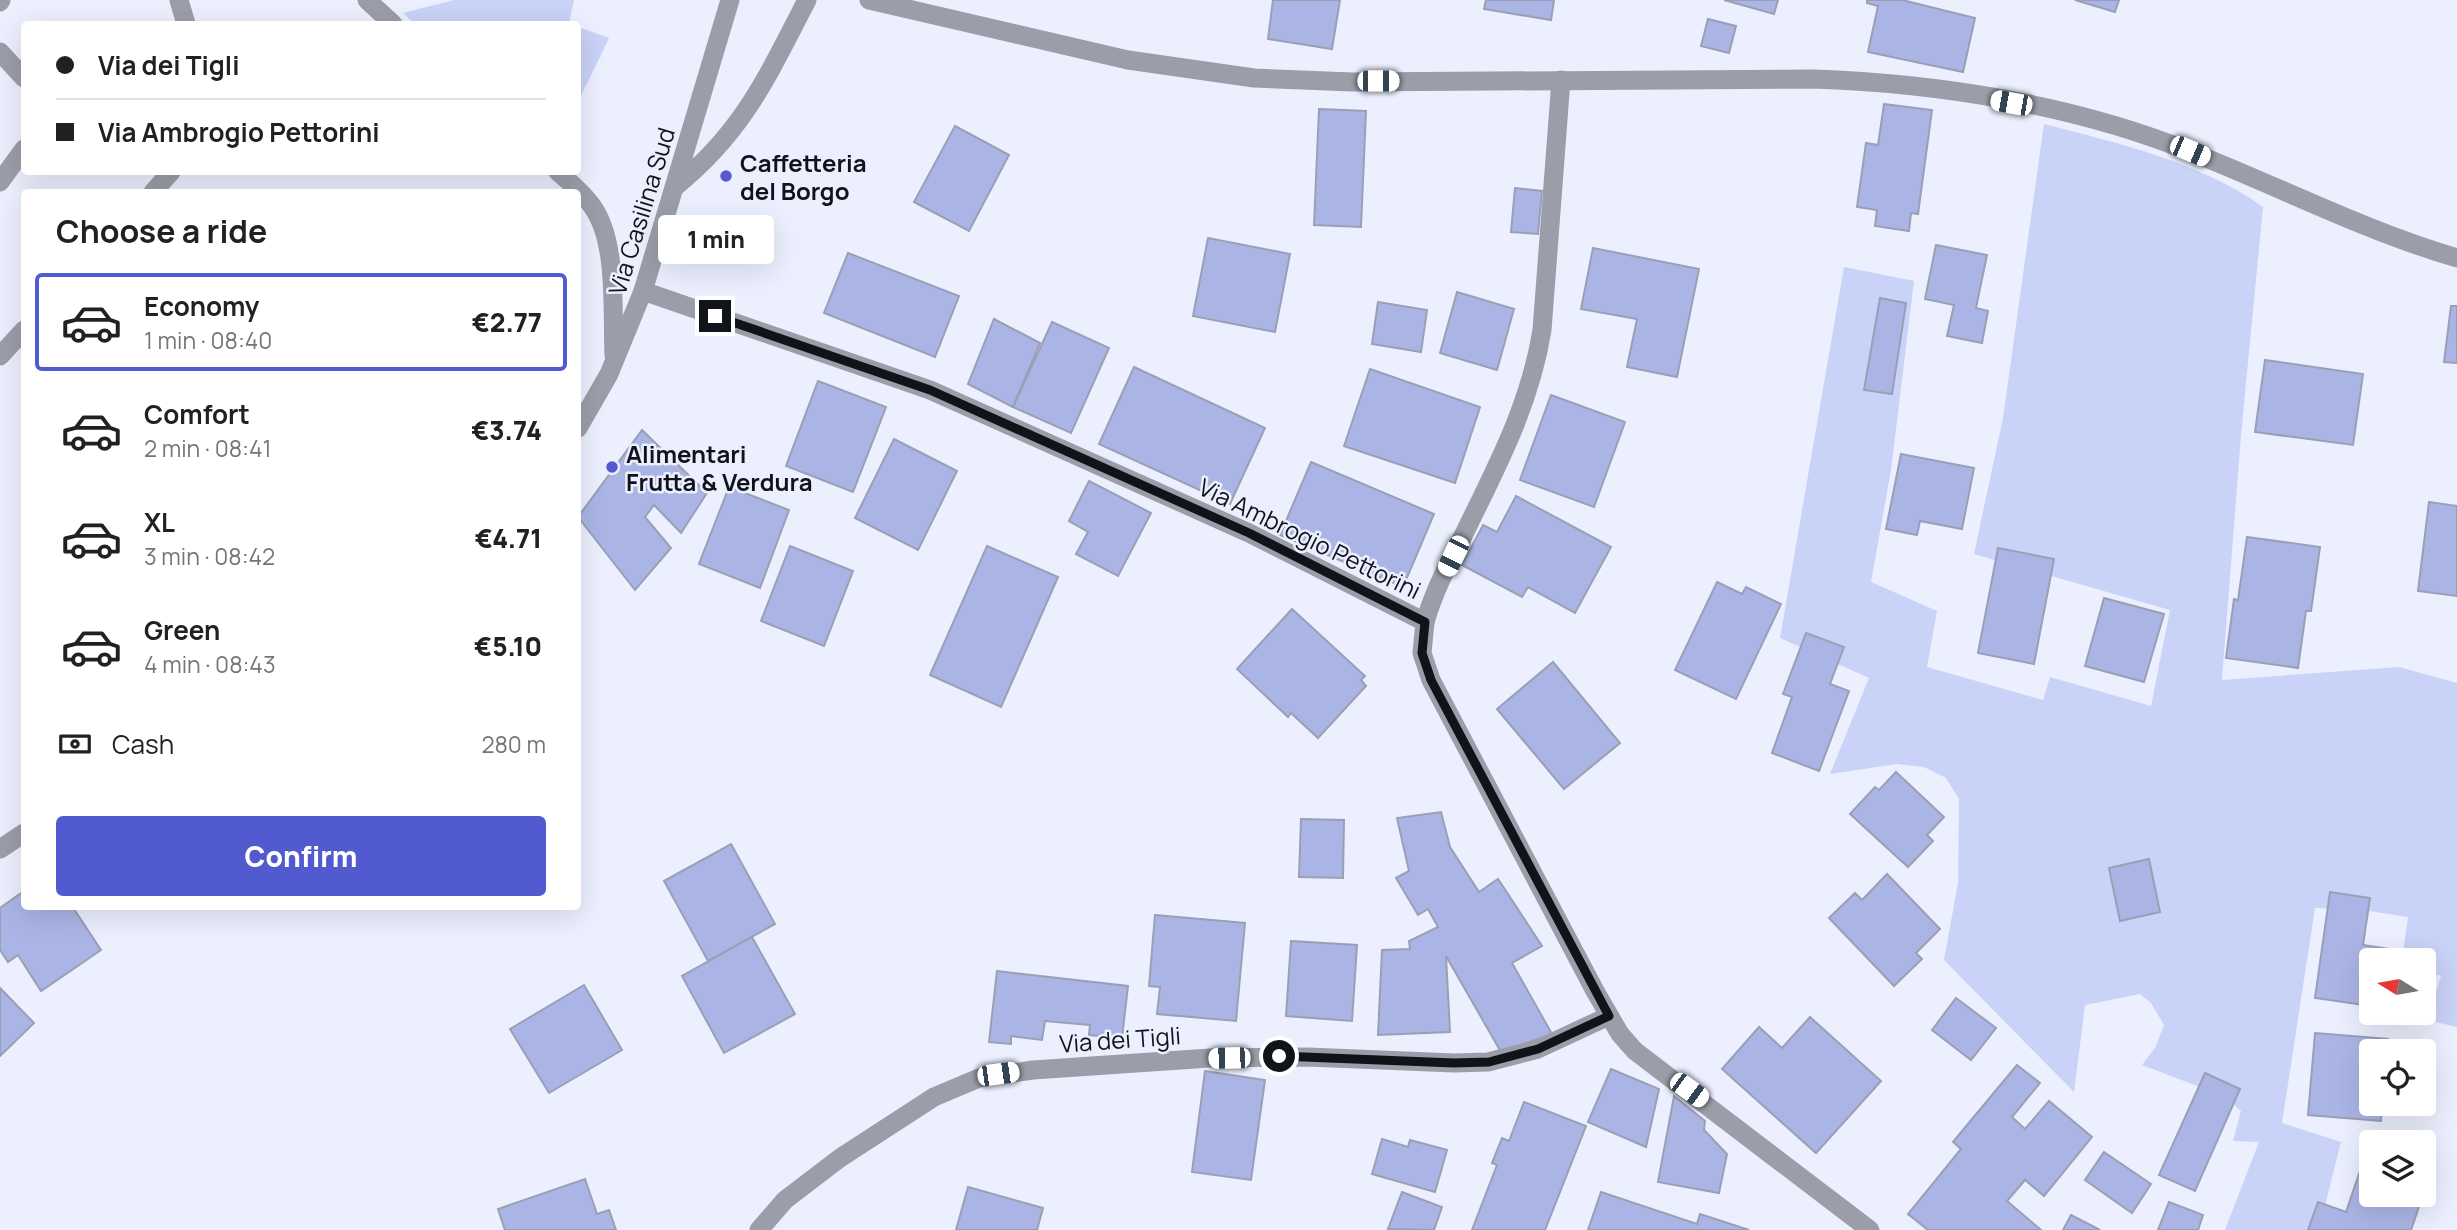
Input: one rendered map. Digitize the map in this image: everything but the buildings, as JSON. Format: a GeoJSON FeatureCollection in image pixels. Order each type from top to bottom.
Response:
{"type":"FeatureCollection","features":[{"type":"Feature","properties":{"kind":"street"},"geometry":{"type":"LineString","coordinates":[[178,0],[185,21]]}},
{"type":"Feature","properties":{"kind":"street"},"geometry":{"type":"LineString","coordinates":[[368,0],[390,21]]}},
{"type":"Feature","properties":{"kind":"street","name":"Via Casilina Sud"},"geometry":{"type":"LineString","coordinates":[[581,423],[614,363],[643,291],[730,0]]}},
{"type":"Feature","properties":{"kind":"street"},"geometry":{"type":"LineString","coordinates":[[676,186],[708,159],[740,121],[760,91],[807,0]]}},
{"type":"Feature","properties":{"kind":"street"},"geometry":{"type":"LineString","coordinates":[[869,0],[1087,51],[1212,74],[1311,81],[1840,80],[1935,90],[2058,111],[2120,127],[2190,151],[2371,230],[2457,258]]}},
{"type":"Feature","properties":{"kind":"street"},"geometry":{"type":"LineString","coordinates":[[0,52],[21,75]]}},
{"type":"Feature","properties":{"kind":"street"},"geometry":{"type":"LineString","coordinates":[[1425,622],[1435,593],[1509,440],[1529,393],[1535,370],[1542,330],[1561,80]]}},
{"type":"Feature","properties":{"kind":"street"},"geometry":{"type":"LineString","coordinates":[[0,181],[21,153]]}},
{"type":"Feature","properties":{"kind":"street"},"geometry":{"type":"LineString","coordinates":[[156,189],[168,175]]}},
{"type":"Feature","properties":{"kind":"street"},"geometry":{"type":"LineString","coordinates":[[561,175],[575,189]]}},
{"type":"Feature","properties":{"kind":"street"},"geometry":{"type":"LineString","coordinates":[[581,195],[593,207],[603,227],[609,249],[614,363]]}},
{"type":"Feature","properties":{"kind":"street","name":"Via Ambrogio Pettorini"},"geometry":{"type":"LineString","coordinates":[[643,291],[930,390],[1249,533],[1425,622],[1422,653],[1431,680],[1609,1016],[1627,1042],[1644,1058],[1870,1230]]}},
{"type":"Feature","properties":{"kind":"street"},"geometry":{"type":"LineString","coordinates":[[0,356],[21,333]]}},
{"type":"Feature","properties":{"kind":"street"},"geometry":{"type":"LineString","coordinates":[[0,849],[21,835]]}},
{"type":"Feature","properties":{"kind":"street","name":"Via dei Tigli"},"geometry":{"type":"LineString","coordinates":[[759,1230],[785,1200],[831,1164],[934,1097],[979,1078],[1032,1070],[1210,1058],[1298,1057],[1489,1062],[1538,1049],[1609,1016]]}},
{"type":"Feature","properties":{"kind":"shaded area"},"geometry":{"type":"Polygon","coordinates":[[[454,0],[574,0],[570,21],[412,21],[403,13],[454,0]]]}},
{"type":"Feature","properties":{"kind":"shaded area"},"geometry":{"type":"Polygon","coordinates":[[[581,28],[609,38],[581,96],[581,28]]]}},
{"type":"Feature","properties":{"kind":"shaded area"},"geometry":{"type":"Polygon","coordinates":[[[2044,124],[2186,166],[2239,191],[2263,207],[2241,435],[2222,680],[2399,667],[2457,683],[2457,1027],[2436,1022],[2436,992],[2441,976],[2436,975],[2436,948],[2404,948],[2408,917],[2362,910],[2315,908],[2282,1123],[2341,1142],[2319,1230],[2225,1230],[2259,1142],[2233,1141],[2241,1111],[2226,1097],[2142,1065],[2155,1048],[2164,1025],[2151,1003],[2140,994],[2085,1005],[2074,1092],[1944,960],[1958,883],[1959,799],[1946,778],[1924,767],[1897,764],[1830,774],[1869,678],[1780,638],[1844,267],[1914,281],[1891,470],[1871,582],[1937,611],[1927,667],[2043,700],[2050,677],[2151,706],[2170,610],[1974,554],[2003,418],[2044,124]]]}},
{"type":"Feature","properties":{"kind":"place","name":"Caffetteria del Borgo"},"geometry":{"type":"Point","coordinates":[726,176]}},
{"type":"Feature","properties":{"kind":"place","name":"Alimentari Frutta & Verdura"},"geometry":{"type":"Point","coordinates":[612,467]}},
{"type":"Feature","properties":{"kind":"route"},"geometry":{"type":"LineString","coordinates":[[715,316],[930,390],[1249,533],[1425,622],[1422,653],[1431,680],[1609,1016],[1538,1049],[1489,1062],[1279,1056]]}}]}
